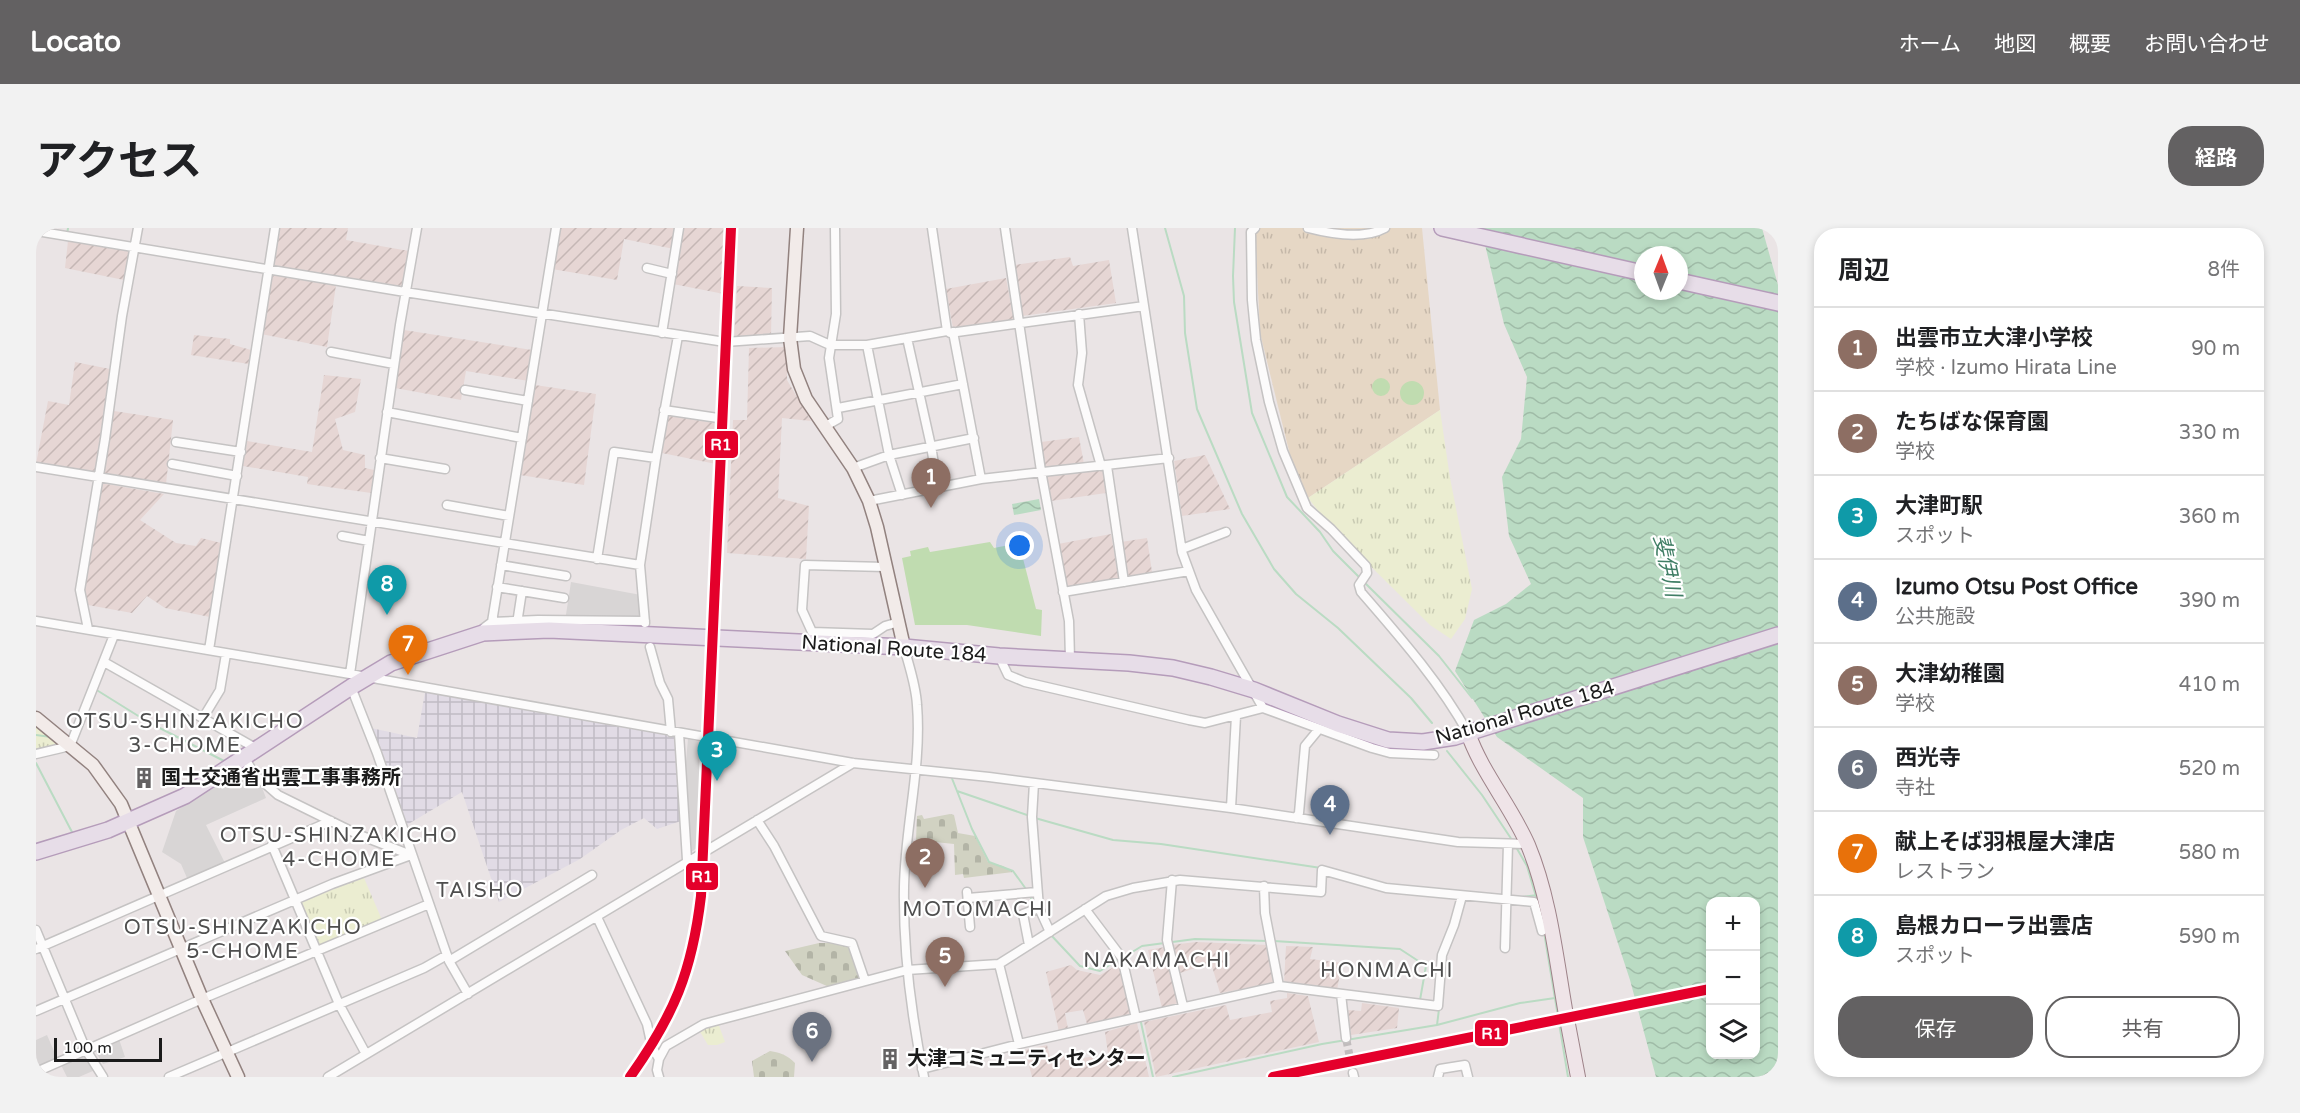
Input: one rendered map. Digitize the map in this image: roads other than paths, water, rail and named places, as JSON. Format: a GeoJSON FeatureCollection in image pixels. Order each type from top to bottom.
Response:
{"type":"FeatureCollection","features":[{"type":"Feature","properties":{"kind":"highway"},"geometry":{"type":"LineString","coordinates":[[1442,228],[1634,271]]}},
{"type":"Feature","properties":{"kind":"highway"},"geometry":{"type":"LineString","coordinates":[[1688,283],[1778,303]]}},
{"type":"Feature","properties":{"kind":"highway","name":"National Route 184"},"geometry":{"type":"LineString","coordinates":[[36,852],[128,823],[185,796],[251,754],[350,680],[367,677],[391,663],[487,628],[904,647],[1173,668],[1254,690],[1338,724],[1388,740],[1423,742],[1444,740],[1778,636]]}},
{"type":"Feature","properties":{"kind":"main road"},"geometry":{"type":"LineString","coordinates":[[796,228],[790,338],[794,369],[798,384],[824,427],[853,468],[869,501],[904,647]]}},
{"type":"Feature","properties":{"kind":"main road"},"geometry":{"type":"LineString","coordinates":[[36,718],[93,765],[121,804],[237,1077]]}},
{"type":"Feature","properties":{"kind":"main road"},"geometry":{"type":"LineString","coordinates":[[1474,731],[1484,769],[1514,817],[1539,874],[1578,1077]]}},
{"type":"Feature","properties":{"kind":"street"},"geometry":{"type":"LineString","coordinates":[[88,629],[80,590],[122,316],[138,228]]}},
{"type":"Feature","properties":{"kind":"street"},"geometry":{"type":"LineString","coordinates":[[209,650],[275,228]]}},
{"type":"Feature","properties":{"kind":"street"},"geometry":{"type":"LineString","coordinates":[[417,228],[394,363],[350,680],[448,958],[468,994]]}},
{"type":"Feature","properties":{"kind":"street"},"geometry":{"type":"LineString","coordinates":[[556,228],[501,565],[487,628],[538,620],[645,622],[640,565],[678,336]]}},
{"type":"Feature","properties":{"kind":"street"},"geometry":{"type":"LineString","coordinates":[[662,333],[679,228]]}},
{"type":"Feature","properties":{"kind":"street"},"geometry":{"type":"LineString","coordinates":[[824,427],[838,418],[829,358],[836,314],[835,228]]}},
{"type":"Feature","properties":{"kind":"street"},"geometry":{"type":"LineString","coordinates":[[932,228],[950,332],[975,438],[981,479]]}},
{"type":"Feature","properties":{"kind":"street"},"geometry":{"type":"LineString","coordinates":[[1005,228],[1041,471],[1069,621],[1070,659]]}},
{"type":"Feature","properties":{"kind":"street"},"geometry":{"type":"LineString","coordinates":[[1132,228],[1182,549],[1196,590],[1263,708]]}},
{"type":"Feature","properties":{"kind":"street"},"geometry":{"type":"LineString","coordinates":[[1255,228],[1251,232],[1252,300],[1256,340],[1269,402],[1283,451],[1307,508],[1331,529],[1366,566],[1367,573],[1362,580],[1361,592],[1474,731]]}},
{"type":"Feature","properties":{"kind":"street"},"geometry":{"type":"LineString","coordinates":[[1308,228],[1329,233],[1367,235],[1385,228]]}},
{"type":"Feature","properties":{"kind":"street"},"geometry":{"type":"LineString","coordinates":[[36,231],[66,232],[268,271],[725,342],[810,336],[830,345],[867,345],[1144,306]]}},
{"type":"Feature","properties":{"kind":"street"},"geometry":{"type":"LineString","coordinates":[[646,268],[672,274]]}},
{"type":"Feature","properties":{"kind":"street"},"geometry":{"type":"LineString","coordinates":[[1079,314],[1082,353],[1078,385],[1104,466],[1124,582]]}},
{"type":"Feature","properties":{"kind":"street"},"geometry":{"type":"LineString","coordinates":[[907,338],[938,489]]}},
{"type":"Feature","properties":{"kind":"street"},"geometry":{"type":"LineString","coordinates":[[867,345],[888,455],[902,495]]}},
{"type":"Feature","properties":{"kind":"street"},"geometry":{"type":"LineString","coordinates":[[331,352],[394,363]]}},
{"type":"Feature","properties":{"kind":"street"},"geometry":{"type":"LineString","coordinates":[[838,408],[963,384]]}},
{"type":"Feature","properties":{"kind":"street"},"geometry":{"type":"LineString","coordinates":[[465,390],[528,401]]}},
{"type":"Feature","properties":{"kind":"street"},"geometry":{"type":"LineString","coordinates":[[664,410],[718,418]]}},
{"type":"Feature","properties":{"kind":"street"},"geometry":{"type":"LineString","coordinates":[[387,412],[522,438]]}},
{"type":"Feature","properties":{"kind":"street"},"geometry":{"type":"LineString","coordinates":[[853,468],[888,455],[975,438]]}},
{"type":"Feature","properties":{"kind":"street"},"geometry":{"type":"LineString","coordinates":[[176,442],[241,452]]}},
{"type":"Feature","properties":{"kind":"street"},"geometry":{"type":"LineString","coordinates":[[597,559],[614,452],[656,458]]}},
{"type":"Feature","properties":{"kind":"street"},"geometry":{"type":"LineString","coordinates":[[380,458],[445,468]]}},
{"type":"Feature","properties":{"kind":"street"},"geometry":{"type":"LineString","coordinates":[[869,501],[981,479],[1169,458]]}},
{"type":"Feature","properties":{"kind":"street"},"geometry":{"type":"LineString","coordinates":[[172,464],[237,476]]}},
{"type":"Feature","properties":{"kind":"street"},"geometry":{"type":"LineString","coordinates":[[36,467],[640,565]]}},
{"type":"Feature","properties":{"kind":"street"},"geometry":{"type":"LineString","coordinates":[[447,505],[509,516]]}},
{"type":"Feature","properties":{"kind":"street"},"geometry":{"type":"LineString","coordinates":[[1182,549],[1226,532]]}},
{"type":"Feature","properties":{"kind":"street"},"geometry":{"type":"LineString","coordinates":[[342,536],[369,541]]}},
{"type":"Feature","properties":{"kind":"street"},"geometry":{"type":"LineString","coordinates":[[501,565],[566,576]]}},
{"type":"Feature","properties":{"kind":"street"},"geometry":{"type":"LineString","coordinates":[[885,567],[805,565],[802,610],[812,632],[873,634],[885,626],[899,622]]}},
{"type":"Feature","properties":{"kind":"street"},"geometry":{"type":"LineString","coordinates":[[1063,592],[1189,571]]}},
{"type":"Feature","properties":{"kind":"street"},"geometry":{"type":"LineString","coordinates":[[497,587],[564,598]]}},
{"type":"Feature","properties":{"kind":"street"},"geometry":{"type":"LineString","coordinates":[[518,617],[522,591]]}},
{"type":"Feature","properties":{"kind":"street"},"geometry":{"type":"LineString","coordinates":[[36,621],[209,650],[350,680]]}},
{"type":"Feature","properties":{"kind":"street"},"geometry":{"type":"LineString","coordinates":[[36,754],[70,746],[114,635]]}},
{"type":"Feature","properties":{"kind":"street"},"geometry":{"type":"LineString","coordinates":[[650,647],[660,683],[668,699],[675,733],[687,860]]}},
{"type":"Feature","properties":{"kind":"street"},"geometry":{"type":"LineString","coordinates":[[904,647],[917,704],[916,770],[908,824],[904,886],[907,970],[923,1073],[1019,1044],[1279,986],[1438,1006],[1442,955],[1462,896]]}},
{"type":"Feature","properties":{"kind":"street"},"geometry":{"type":"LineString","coordinates":[[204,718],[220,690],[225,654]]}},
{"type":"Feature","properties":{"kind":"street"},"geometry":{"type":"LineString","coordinates":[[999,656],[1008,675],[1025,682],[1189,720],[1205,723],[1263,708],[1390,753],[1434,755]]}},
{"type":"Feature","properties":{"kind":"street"},"geometry":{"type":"LineString","coordinates":[[104,662],[204,718],[251,754],[254,774],[278,795],[387,848],[411,855]]}},
{"type":"Feature","properties":{"kind":"street"},"geometry":{"type":"LineString","coordinates":[[367,677],[675,733],[704,735],[853,762],[1231,808],[1413,836],[1489,845],[1527,844]]}},
{"type":"Feature","properties":{"kind":"street"},"geometry":{"type":"LineString","coordinates":[[1231,808],[1236,716]]}},
{"type":"Feature","properties":{"kind":"street"},"geometry":{"type":"LineString","coordinates":[[1296,818],[1299,813],[1305,746],[1319,729]]}},
{"type":"Feature","properties":{"kind":"street"},"geometry":{"type":"LineString","coordinates":[[328,1077],[853,762]]}},
{"type":"Feature","properties":{"kind":"street"},"geometry":{"type":"LineString","coordinates":[[1034,783],[1032,816],[1037,891],[1039,908],[1050,932]]}},
{"type":"Feature","properties":{"kind":"street"},"geometry":{"type":"LineString","coordinates":[[757,820],[774,846],[820,936],[852,943],[865,981]]}},
{"type":"Feature","properties":{"kind":"street"},"geometry":{"type":"LineString","coordinates":[[40,948],[272,845],[331,822]]}},
{"type":"Feature","properties":{"kind":"street"},"geometry":{"type":"LineString","coordinates":[[1505,948],[1508,844]]}},
{"type":"Feature","properties":{"kind":"street"},"geometry":{"type":"LineString","coordinates":[[272,845],[339,1004],[366,1054]]}},
{"type":"Feature","properties":{"kind":"street"},"geometry":{"type":"LineString","coordinates":[[36,1011],[343,880],[411,855]]}},
{"type":"Feature","properties":{"kind":"street"},"geometry":{"type":"LineString","coordinates":[[659,1077],[657,1070],[659,1059],[666,1047],[704,1024],[907,970],[999,964],[1106,896],[1172,880],[1321,892],[1322,870],[1386,888],[1534,902],[1542,931]]}},
{"type":"Feature","properties":{"kind":"street"},"geometry":{"type":"LineString","coordinates":[[169,1077],[448,958],[592,875]]}},
{"type":"Feature","properties":{"kind":"street"},"geometry":{"type":"LineString","coordinates":[[1172,880],[1167,940],[1183,1006]]}},
{"type":"Feature","properties":{"kind":"street"},"geometry":{"type":"LineString","coordinates":[[1264,886],[1265,913],[1279,986]]}},
{"type":"Feature","properties":{"kind":"street"},"geometry":{"type":"LineString","coordinates":[[970,927],[967,895],[1037,891]]}},
{"type":"Feature","properties":{"kind":"street"},"geometry":{"type":"LineString","coordinates":[[36,1072],[202,999],[429,904]]}},
{"type":"Feature","properties":{"kind":"street"},"geometry":{"type":"LineString","coordinates":[[1029,945],[1023,915],[1039,908]]}},
{"type":"Feature","properties":{"kind":"street"},"geometry":{"type":"LineString","coordinates":[[1085,909],[1122,958],[1136,1018]]}},
{"type":"Feature","properties":{"kind":"street"},"geometry":{"type":"LineString","coordinates":[[597,917],[647,1024],[652,1047],[659,1059]]}},
{"type":"Feature","properties":{"kind":"street"},"geometry":{"type":"LineString","coordinates":[[36,930],[40,948],[86,1050],[103,1077]]}},
{"type":"Feature","properties":{"kind":"street"},"geometry":{"type":"LineString","coordinates":[[999,964],[1019,1044]]}},
{"type":"Feature","properties":{"kind":"street"},"geometry":{"type":"LineString","coordinates":[[1341,994],[1346,1038]]}},
{"type":"Feature","properties":{"kind":"street"},"geometry":{"type":"LineString","coordinates":[[1438,1077],[1440,1070],[1465,1065],[1468,1077]]}},
{"type":"Feature","properties":{"kind":"water","name":"斐伊川"},"geometry":{"type":"Polygon","coordinates":[[[1481,228],[1762,228],[1778,285],[1778,1077],[1656,1077],[1630,980],[1583,837],[1583,798],[1497,737],[1455,671],[1474,620],[1506,604],[1531,584],[1509,536],[1502,477],[1521,439],[1527,377],[1504,324],[1481,228]]]}},
{"type":"Feature","properties":{"kind":"water"},"geometry":{"type":"Polygon","coordinates":[[[1039,499],[1041,510],[1014,515],[1012,504],[1039,499]]]}},
{"type":"Feature","properties":{"kind":"waterway"},"geometry":{"type":"LineString","coordinates":[[67,235],[68,228]]}},
{"type":"Feature","properties":{"kind":"waterway"},"geometry":{"type":"LineString","coordinates":[[1165,228],[1184,296],[1185,333],[1197,409],[1242,514],[1274,569],[1296,594],[1338,628],[1411,698],[1432,723]]}},
{"type":"Feature","properties":{"kind":"waterway"},"geometry":{"type":"LineString","coordinates":[[1235,228],[1234,302],[1252,413],[1287,497],[1320,532],[1333,551],[1359,577]]}},
{"type":"Feature","properties":{"kind":"waterway"},"geometry":{"type":"LineString","coordinates":[[1363,581],[1439,656],[1472,698]]}},
{"type":"Feature","properties":{"kind":"waterway"},"geometry":{"type":"LineString","coordinates":[[95,689],[148,722],[226,762]]}},
{"type":"Feature","properties":{"kind":"waterway"},"geometry":{"type":"LineString","coordinates":[[36,735],[51,737]]}},
{"type":"Feature","properties":{"kind":"waterway"},"geometry":{"type":"LineString","coordinates":[[1447,751],[1482,795],[1512,840]]}},
{"type":"Feature","properties":{"kind":"waterway"},"geometry":{"type":"LineString","coordinates":[[36,763],[73,834]]}},
{"type":"Feature","properties":{"kind":"waterway"},"geometry":{"type":"LineString","coordinates":[[239,769],[252,777]]}},
{"type":"Feature","properties":{"kind":"waterway"},"geometry":{"type":"LineString","coordinates":[[951,776],[957,791],[1030,816]]}},
{"type":"Feature","properties":{"kind":"waterway"},"geometry":{"type":"LineString","coordinates":[[957,791],[972,829],[989,862],[1013,871],[1026,889]]}},
{"type":"Feature","properties":{"kind":"waterway"},"geometry":{"type":"LineString","coordinates":[[1035,818],[1113,840],[1161,844],[1321,868]]}},
{"type":"Feature","properties":{"kind":"waterway"},"geometry":{"type":"LineString","coordinates":[[1516,847],[1527,866],[1537,900]]}},
{"type":"Feature","properties":{"kind":"waterway"},"geometry":{"type":"LineString","coordinates":[[1029,894],[1036,908]]}},
{"type":"Feature","properties":{"kind":"waterway"},"geometry":{"type":"LineString","coordinates":[[1522,897],[1537,895]]}},
{"type":"Feature","properties":{"kind":"waterway"},"geometry":{"type":"LineString","coordinates":[[1544,932],[1568,1077]]}},
{"type":"Feature","properties":{"kind":"waterway"},"geometry":{"type":"LineString","coordinates":[[1050,934],[1080,966],[1100,971],[1119,959]]}},
{"type":"Feature","properties":{"kind":"waterway"},"geometry":{"type":"LineString","coordinates":[[1124,957],[1142,946],[1195,939],[1268,941]]}},
{"type":"Feature","properties":{"kind":"waterway"},"geometry":{"type":"LineString","coordinates":[[1274,941],[1400,949],[1426,966],[1420,1000]]}},
{"type":"Feature","properties":{"kind":"waterway"},"geometry":{"type":"LineString","coordinates":[[1439,1009],[1437,1025],[1520,1003],[1555,998]]}},
{"type":"Feature","properties":{"kind":"waterway"},"geometry":{"type":"LineString","coordinates":[[1140,1018],[1153,1077]]}},
{"type":"Feature","properties":{"kind":"waterway"},"geometry":{"type":"LineString","coordinates":[[1173,1077],[1322,1044],[1437,1025]]}},
{"type":"Feature","properties":{"kind":"tunnel"},"geometry":{"type":"LineString","coordinates":[[1346,1038],[1353,1073]]}},
{"type":"Feature","properties":{"kind":"place","name":"出雲市立大津小学校"},"geometry":{"type":"Point","coordinates":[931,508]}},
{"type":"Feature","properties":{"kind":"place","name":"島根カローラ出雲店"},"geometry":{"type":"Point","coordinates":[387,615]}},
{"type":"Feature","properties":{"kind":"place","name":"献上そば羽根屋大津店"},"geometry":{"type":"Point","coordinates":[408,675]}},
{"type":"Feature","properties":{"kind":"place","name":"国土交通省出雲工事事務所"},"geometry":{"type":"Point","coordinates":[144,778]}},
{"type":"Feature","properties":{"kind":"place","name":"大津町駅"},"geometry":{"type":"Point","coordinates":[717,781]}},
{"type":"Feature","properties":{"kind":"place","name":"Izumo Otsu Post Office"},"geometry":{"type":"Point","coordinates":[1330,835]}},
{"type":"Feature","properties":{"kind":"place","name":"たちばな保育園"},"geometry":{"type":"Point","coordinates":[925,888]}},
{"type":"Feature","properties":{"kind":"place","name":"大津幼稚園"},"geometry":{"type":"Point","coordinates":[945,987]}},
{"type":"Feature","properties":{"kind":"place","name":"大津コミュニティセンター"},"geometry":{"type":"Point","coordinates":[890,1059]}},
{"type":"Feature","properties":{"kind":"place","name":"西光寺"},"geometry":{"type":"Point","coordinates":[812,1062]}},
{"type":"Feature","properties":{"kind":"district","name":"OTSU-SHINZAKICHO 3-CHOME"},"geometry":{"type":"Point","coordinates":[185,733]}},
{"type":"Feature","properties":{"kind":"district","name":"OTSU-SHINZAKICHO 4-CHOME"},"geometry":{"type":"Point","coordinates":[339,847]}},
{"type":"Feature","properties":{"kind":"district","name":"TAISHO"},"geometry":{"type":"Point","coordinates":[480,890]}},
{"type":"Feature","properties":{"kind":"district","name":"MOTOMACHI"},"geometry":{"type":"Point","coordinates":[978,909]}},
{"type":"Feature","properties":{"kind":"district","name":"OTSU-SHINZAKICHO 5-CHOME"},"geometry":{"type":"Point","coordinates":[243,939]}},
{"type":"Feature","properties":{"kind":"district","name":"NAKAMACHI"},"geometry":{"type":"Point","coordinates":[1157,960]}},
{"type":"Feature","properties":{"kind":"district","name":"HONMACHI"},"geometry":{"type":"Point","coordinates":[1387,970]}}]}
